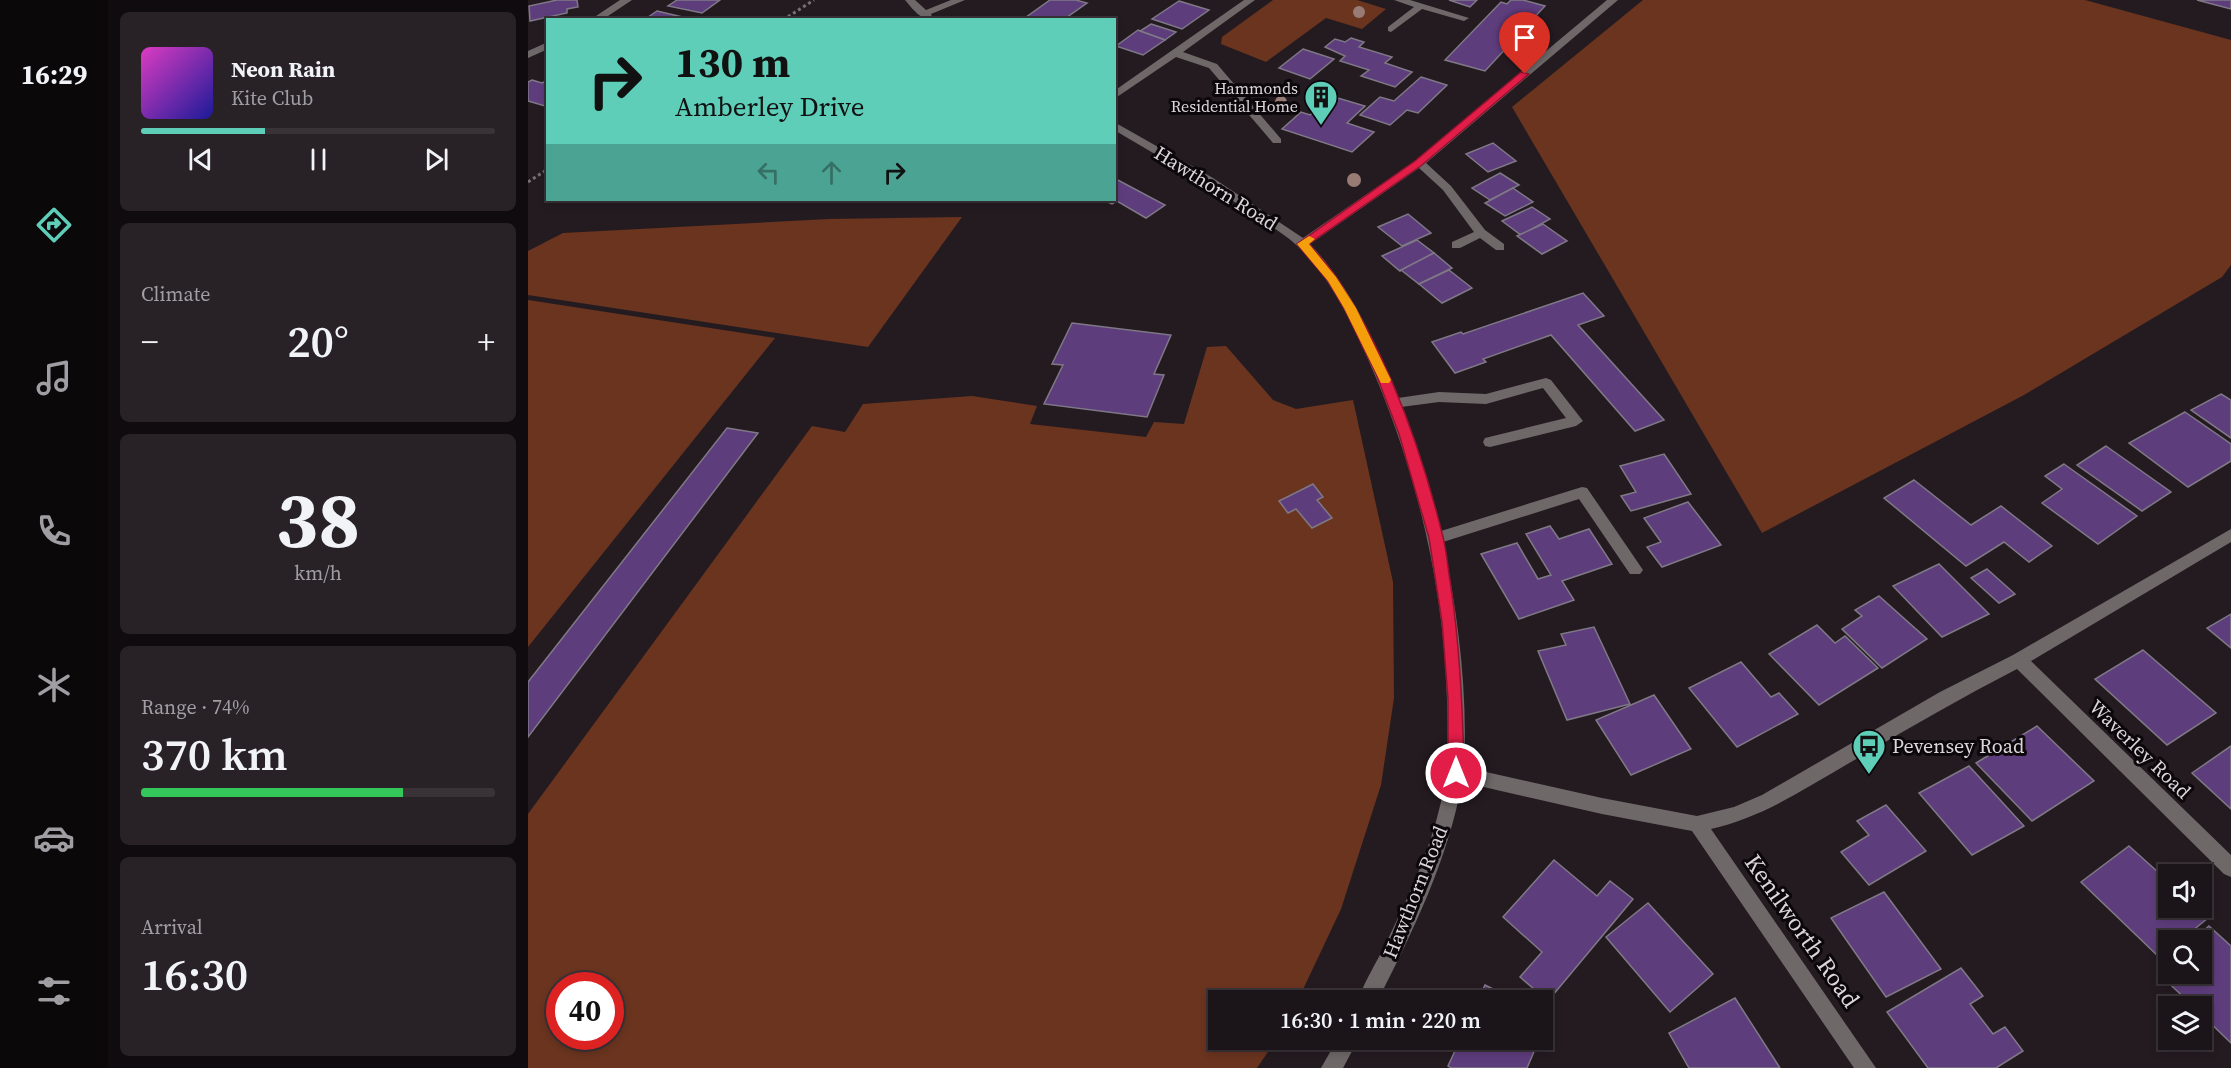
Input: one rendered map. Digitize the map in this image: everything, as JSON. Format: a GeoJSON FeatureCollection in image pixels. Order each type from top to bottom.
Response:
{"type":"FeatureCollection","features":[{"type":"Feature","properties":{"kind":"street"},"geometry":{"type":"LineString","coordinates":[[597,18],[627,0]]}},
{"type":"Feature","properties":{"kind":"street"},"geometry":{"type":"LineString","coordinates":[[910,0],[927,17],[960,0]]}},
{"type":"Feature","properties":{"kind":"street"},"geometry":{"type":"LineString","coordinates":[[1116,95],[1250,0]]}},
{"type":"Feature","properties":{"kind":"street"},"geometry":{"type":"LineString","coordinates":[[1399,0],[1464,18]]}},
{"type":"Feature","properties":{"kind":"street"},"geometry":{"type":"LineString","coordinates":[[1302,244],[1419,163],[1613,0]]}},
{"type":"Feature","properties":{"kind":"street"},"geometry":{"type":"LineString","coordinates":[[1391,29],[1421,6]]}},
{"type":"Feature","properties":{"kind":"street"},"geometry":{"type":"LineString","coordinates":[[528,55],[546,46]]}},
{"type":"Feature","properties":{"kind":"street"},"geometry":{"type":"LineString","coordinates":[[1175,53],[1213,66],[1277,141]]}},
{"type":"Feature","properties":{"kind":"street","name":"Hawthorn Road"},"geometry":{"type":"LineString","coordinates":[[1116,127],[1232,194],[1302,244],[1332,279],[1350,308],[1383,374],[1436,538],[1449,622],[1456,699],[1456,773],[1445,819],[1424,879],[1395,948],[1373,990]]}},
{"type":"Feature","properties":{"kind":"street"},"geometry":{"type":"LineString","coordinates":[[1419,163],[1447,188],[1481,233],[1500,246]]}},
{"type":"Feature","properties":{"kind":"street"},"geometry":{"type":"LineString","coordinates":[[1456,245],[1481,233]]}},
{"type":"Feature","properties":{"kind":"street"},"geometry":{"type":"LineString","coordinates":[[1394,403],[1439,397],[1486,399],[1546,383],[1576,421],[1490,442]]}},
{"type":"Feature","properties":{"kind":"street"},"geometry":{"type":"LineString","coordinates":[[1436,538],[1582,492],[1635,570]]}},
{"type":"Feature","properties":{"kind":"street"},"geometry":{"type":"LineString","coordinates":[[1456,773],[1602,806],[1697,824],[1736,815],[1768,801],[1946,697],[2019,660],[2231,535]]}},
{"type":"Feature","properties":{"kind":"street","name":"Waverley Road"},"geometry":{"type":"LineString","coordinates":[[2019,660],[2231,868]]}},
{"type":"Feature","properties":{"kind":"street","name":"Kenilworth Road"},"geometry":{"type":"LineString","coordinates":[[1697,824],[1866,1068]]}},
{"type":"Feature","properties":{"kind":"street"},"geometry":{"type":"LineString","coordinates":[[1331,1068],[1342,1050]]}},
{"type":"Feature","properties":{"kind":"path"},"geometry":{"type":"LineString","coordinates":[[786,18],[814,0]]}},
{"type":"Feature","properties":{"kind":"path"},"geometry":{"type":"LineString","coordinates":[[528,182],[546,170]]}},
{"type":"Feature","properties":{"kind":"shaded area"},"geometry":{"type":"Polygon","coordinates":[[[1273,0],[1357,0],[1386,9],[1362,29],[1326,18],[1266,62],[1221,44],[1222,37],[1273,0]]]}},
{"type":"Feature","properties":{"kind":"shaded area"},"geometry":{"type":"Polygon","coordinates":[[[1643,0],[2085,0],[2231,40],[2231,265],[2222,277],[2024,395],[1762,533],[1512,107],[1643,0]]]}},
{"type":"Feature","properties":{"kind":"shaded area"},"geometry":{"type":"Polygon","coordinates":[[[962,217],[868,347],[528,295],[528,251],[563,233],[829,219],[962,217]]]}},
{"type":"Feature","properties":{"kind":"shaded area"},"geometry":{"type":"Polygon","coordinates":[[[528,300],[775,338],[528,647],[528,300]]]}},
{"type":"Feature","properties":{"kind":"shaded area"},"geometry":{"type":"Polygon","coordinates":[[[1226,346],[1273,400],[1296,409],[1353,400],[1393,582],[1394,698],[1381,785],[1341,909],[1303,990],[1208,990],[1208,1050],[1269,1050],[1257,1068],[528,1068],[528,814],[812,426],[845,432],[863,404],[972,396],[1037,406],[1030,424],[1146,437],[1154,422],[1184,424],[1207,347],[1226,346]]]}},
{"type":"Feature","properties":{"kind":"building"},"geometry":{"type":"Polygon","coordinates":[[[557,0],[577,0],[578,7],[567,9],[567,13],[530,21],[529,6],[557,0]]]}},
{"type":"Feature","properties":{"kind":"building"},"geometry":{"type":"Polygon","coordinates":[[[677,0],[720,0],[702,13],[668,6],[677,0]]]}},
{"type":"Feature","properties":{"kind":"building"},"geometry":{"type":"Polygon","coordinates":[[[1050,0],[1076,0],[1087,3],[1066,18],[1025,18],[1050,0]]]}},
{"type":"Feature","properties":{"kind":"building"},"geometry":{"type":"Polygon","coordinates":[[[1449,0],[1477,0],[1470,7],[1449,0]]]}},
{"type":"Feature","properties":{"kind":"building"},"geometry":{"type":"Polygon","coordinates":[[[1511,0],[1523,0],[1545,6],[1485,71],[1445,60],[1501,2],[1507,4],[1511,0]]]}},
{"type":"Feature","properties":{"kind":"building"},"geometry":{"type":"Polygon","coordinates":[[[2197,0],[2231,0],[2231,9],[2197,0]]]}},
{"type":"Feature","properties":{"kind":"building"},"geometry":{"type":"Polygon","coordinates":[[[1179,1],[1209,10],[1182,29],[1152,19],[1179,1]]]}},
{"type":"Feature","properties":{"kind":"building"},"geometry":{"type":"Polygon","coordinates":[[[657,11],[687,18],[647,18],[657,11]]]}},
{"type":"Feature","properties":{"kind":"building"},"geometry":{"type":"Polygon","coordinates":[[[1151,24],[1176,32],[1165,40],[1140,31],[1151,24]]]}},
{"type":"Feature","properties":{"kind":"building"},"geometry":{"type":"Polygon","coordinates":[[[1138,30],[1165,40],[1143,55],[1116,46],[1138,30]]]}},
{"type":"Feature","properties":{"kind":"building"},"geometry":{"type":"Polygon","coordinates":[[[1351,38],[1364,42],[1359,47],[1392,57],[1385,63],[1412,72],[1395,87],[1361,76],[1369,70],[1340,61],[1345,56],[1325,47],[1335,39],[1345,42],[1351,38]]]}},
{"type":"Feature","properties":{"kind":"building"},"geometry":{"type":"Polygon","coordinates":[[[1303,49],[1334,59],[1310,79],[1279,68],[1303,49]]]}},
{"type":"Feature","properties":{"kind":"building"},"geometry":{"type":"Polygon","coordinates":[[[1421,77],[1447,85],[1418,113],[1407,110],[1390,125],[1360,115],[1380,97],[1394,101],[1421,77]]]}},
{"type":"Feature","properties":{"kind":"building"},"geometry":{"type":"Polygon","coordinates":[[[546,81],[546,106],[528,101],[528,82],[546,81]]]}},
{"type":"Feature","properties":{"kind":"building","name":"Hammonds Residential Home"},"geometry":{"type":"Polygon","coordinates":[[[1331,96],[1365,106],[1347,123],[1374,132],[1352,152],[1282,129],[1301,112],[1310,115],[1331,96]]]}},
{"type":"Feature","properties":{"kind":"building"},"geometry":{"type":"Polygon","coordinates":[[[1493,143],[1516,161],[1488,172],[1466,154],[1493,143]]]}},
{"type":"Feature","properties":{"kind":"building"},"geometry":{"type":"Polygon","coordinates":[[[1500,173],[1519,185],[1490,200],[1472,188],[1500,173]]]}},
{"type":"Feature","properties":{"kind":"building"},"geometry":{"type":"Polygon","coordinates":[[[1116,179],[1165,205],[1146,218],[1117,201],[1112,204],[1105,201],[1116,201],[1116,179]]]}},
{"type":"Feature","properties":{"kind":"building"},"geometry":{"type":"Polygon","coordinates":[[[1513,188],[1533,202],[1505,216],[1485,203],[1513,188]]]}},
{"type":"Feature","properties":{"kind":"building"},"geometry":{"type":"Polygon","coordinates":[[[1532,207],[1550,219],[1521,235],[1502,221],[1532,207]]]}},
{"type":"Feature","properties":{"kind":"building"},"geometry":{"type":"Polygon","coordinates":[[[1408,214],[1431,233],[1402,246],[1378,227],[1408,214]]]}},
{"type":"Feature","properties":{"kind":"building"},"geometry":{"type":"Polygon","coordinates":[[[1543,224],[1567,241],[1542,254],[1517,236],[1543,224]]]}},
{"type":"Feature","properties":{"kind":"building"},"geometry":{"type":"Polygon","coordinates":[[[1417,240],[1434,253],[1400,271],[1382,256],[1417,240]]]}},
{"type":"Feature","properties":{"kind":"building"},"geometry":{"type":"Polygon","coordinates":[[[1434,253],[1452,268],[1419,284],[1401,270],[1434,253]]]}},
{"type":"Feature","properties":{"kind":"building"},"geometry":{"type":"Polygon","coordinates":[[[1449,270],[1472,288],[1442,303],[1419,284],[1449,270]]]}},
{"type":"Feature","properties":{"kind":"building"},"geometry":{"type":"Polygon","coordinates":[[[1583,293],[1604,316],[1578,325],[1664,420],[1635,431],[1551,335],[1483,359],[1486,362],[1455,373],[1432,342],[1461,332],[1463,334],[1583,293]]]}},
{"type":"Feature","properties":{"kind":"building"},"geometry":{"type":"Polygon","coordinates":[[[1072,323],[1171,335],[1154,374],[1164,375],[1147,417],[1044,404],[1063,365],[1052,364],[1072,323]]]}},
{"type":"Feature","properties":{"kind":"building"},"geometry":{"type":"Polygon","coordinates":[[[2221,394],[2231,400],[2231,438],[2191,410],[2221,394]]]}},
{"type":"Feature","properties":{"kind":"building"},"geometry":{"type":"Polygon","coordinates":[[[2185,412],[2231,444],[2231,461],[2188,487],[2129,443],[2185,412]]]}},
{"type":"Feature","properties":{"kind":"building"},"geometry":{"type":"Polygon","coordinates":[[[727,428],[758,433],[528,737],[528,682],[727,428]]]}},
{"type":"Feature","properties":{"kind":"building"},"geometry":{"type":"Polygon","coordinates":[[[2106,446],[2171,492],[2142,511],[2077,465],[2106,446]]]}},
{"type":"Feature","properties":{"kind":"building"},"geometry":{"type":"Polygon","coordinates":[[[1664,454],[1691,494],[1631,511],[1621,496],[1636,492],[1620,466],[1664,454]]]}},
{"type":"Feature","properties":{"kind":"building"},"geometry":{"type":"Polygon","coordinates":[[[2064,464],[2137,516],[2098,544],[2042,503],[2062,489],[2045,476],[2064,464]]]}},
{"type":"Feature","properties":{"kind":"building"},"geometry":{"type":"Polygon","coordinates":[[[1914,480],[1971,525],[2001,506],[2052,546],[2029,562],[2004,542],[1966,566],[1884,498],[1914,480]]]}},
{"type":"Feature","properties":{"kind":"building"},"geometry":{"type":"Polygon","coordinates":[[[1313,484],[1323,497],[1317,500],[1332,518],[1312,528],[1296,509],[1288,513],[1279,501],[1313,484]]]}},
{"type":"Feature","properties":{"kind":"building"},"geometry":{"type":"Polygon","coordinates":[[[1688,502],[1721,545],[1662,567],[1647,547],[1661,542],[1644,518],[1688,502]]]}},
{"type":"Feature","properties":{"kind":"building"},"geometry":{"type":"Polygon","coordinates":[[[1550,526],[1559,539],[1589,529],[1612,564],[1562,581],[1574,600],[1519,619],[1481,554],[1517,543],[1538,579],[1551,575],[1526,534],[1550,526]]]}},
{"type":"Feature","properties":{"kind":"building"},"geometry":{"type":"Polygon","coordinates":[[[1939,564],[1989,614],[1942,637],[1893,586],[1939,564]]]}},
{"type":"Feature","properties":{"kind":"building"},"geometry":{"type":"Polygon","coordinates":[[[1987,569],[2015,594],[1999,603],[1971,578],[1987,569]]]}},
{"type":"Feature","properties":{"kind":"building"},"geometry":{"type":"Polygon","coordinates":[[[1879,596],[1927,639],[1882,668],[1842,629],[1862,616],[1855,610],[1879,596]]]}},
{"type":"Feature","properties":{"kind":"building"},"geometry":{"type":"Polygon","coordinates":[[[2231,614],[2231,648],[2207,628],[2231,614]]]}},
{"type":"Feature","properties":{"kind":"building"},"geometry":{"type":"Polygon","coordinates":[[[1817,625],[1835,643],[1845,636],[1878,668],[1819,705],[1769,654],[1817,625]]]}},
{"type":"Feature","properties":{"kind":"building"},"geometry":{"type":"Polygon","coordinates":[[[1594,627],[1630,704],[1567,720],[1538,651],[1566,645],[1561,634],[1594,627]]]}},
{"type":"Feature","properties":{"kind":"building"},"geometry":{"type":"Polygon","coordinates":[[[2143,650],[2216,713],[2167,745],[2095,679],[2143,650]]]}},
{"type":"Feature","properties":{"kind":"building"},"geometry":{"type":"Polygon","coordinates":[[[1741,662],[1771,697],[1779,693],[1798,714],[1737,747],[1689,688],[1741,662]]]}},
{"type":"Feature","properties":{"kind":"building"},"geometry":{"type":"Polygon","coordinates":[[[1654,695],[1691,749],[1631,775],[1596,720],[1654,695]]]}},
{"type":"Feature","properties":{"kind":"building"},"geometry":{"type":"Polygon","coordinates":[[[2037,726],[2094,781],[2032,821],[1976,763],[2037,726]]]}},
{"type":"Feature","properties":{"kind":"building"},"geometry":{"type":"Polygon","coordinates":[[[2231,746],[2231,809],[2192,773],[2231,746]]]}},
{"type":"Feature","properties":{"kind":"building"},"geometry":{"type":"Polygon","coordinates":[[[1969,766],[2024,826],[1972,855],[1919,793],[1969,766]]]}},
{"type":"Feature","properties":{"kind":"building"},"geometry":{"type":"Polygon","coordinates":[[[1886,805],[1926,851],[1869,885],[1841,852],[1869,835],[1857,821],[1886,805]]]}},
{"type":"Feature","properties":{"kind":"building"},"geometry":{"type":"Polygon","coordinates":[[[2129,846],[2158,872],[2158,918],[2208,918],[2193,930],[2158,930],[2158,956],[2081,882],[2129,846]]]}},
{"type":"Feature","properties":{"kind":"building"},"geometry":{"type":"Polygon","coordinates":[[[1554,860],[1597,896],[1610,881],[1633,899],[1553,995],[1553,990],[1535,990],[1520,977],[1542,952],[1503,917],[1554,860]]]}},
{"type":"Feature","properties":{"kind":"building"},"geometry":{"type":"Polygon","coordinates":[[[1884,892],[1941,969],[1886,997],[1831,918],[1884,892]]]}},
{"type":"Feature","properties":{"kind":"building"},"geometry":{"type":"Polygon","coordinates":[[[1648,903],[1713,974],[1670,1012],[1606,937],[1648,903]]]}},
{"type":"Feature","properties":{"kind":"building"},"geometry":{"type":"Polygon","coordinates":[[[2209,926],[2231,946],[2231,1043],[2212,1025],[2212,996],[2182,996],[2170,984],[2212,984],[2212,930],[2204,930],[2209,926]]]}},
{"type":"Feature","properties":{"kind":"building"},"geometry":{"type":"Polygon","coordinates":[[[1961,968],[1983,996],[1970,1004],[1993,1034],[2005,1027],[2023,1051],[1996,1068],[1928,1068],[1887,1012],[1961,968]]]}},
{"type":"Feature","properties":{"kind":"building"},"geometry":{"type":"Polygon","coordinates":[[[1485,985],[1495,990],[1483,990],[1485,985]]]}},
{"type":"Feature","properties":{"kind":"building"},"geometry":{"type":"Polygon","coordinates":[[[1735,998],[1780,1068],[1689,1068],[1669,1033],[1735,998]]]}},
{"type":"Feature","properties":{"kind":"building"},"geometry":{"type":"Polygon","coordinates":[[[1455,1050],[1535,1050],[1527,1068],[1451,1068],[1448,1066],[1455,1050]]]}},
{"type":"Feature","properties":{"kind":"slow traffic"},"geometry":{"type":"LineString","coordinates":[[1309,239],[1302,244],[1332,279],[1350,308],[1385,380]]}},
{"type":"Feature","properties":{"kind":"place","name":"Hammonds Residential Home"},"geometry":{"type":"Point","coordinates":[1321,126]}},
{"type":"Feature","properties":{"kind":"place","name":"Pevensey Road"},"geometry":{"type":"Point","coordinates":[1869,775]}},
{"type":"Feature","properties":{"kind":"route"},"geometry":{"type":"LineString","coordinates":[[1456,773],[1456,699],[1449,622],[1436,538],[1405,434],[1383,374],[1350,308],[1332,279],[1302,244],[1419,163],[1525,74]]}}]}
